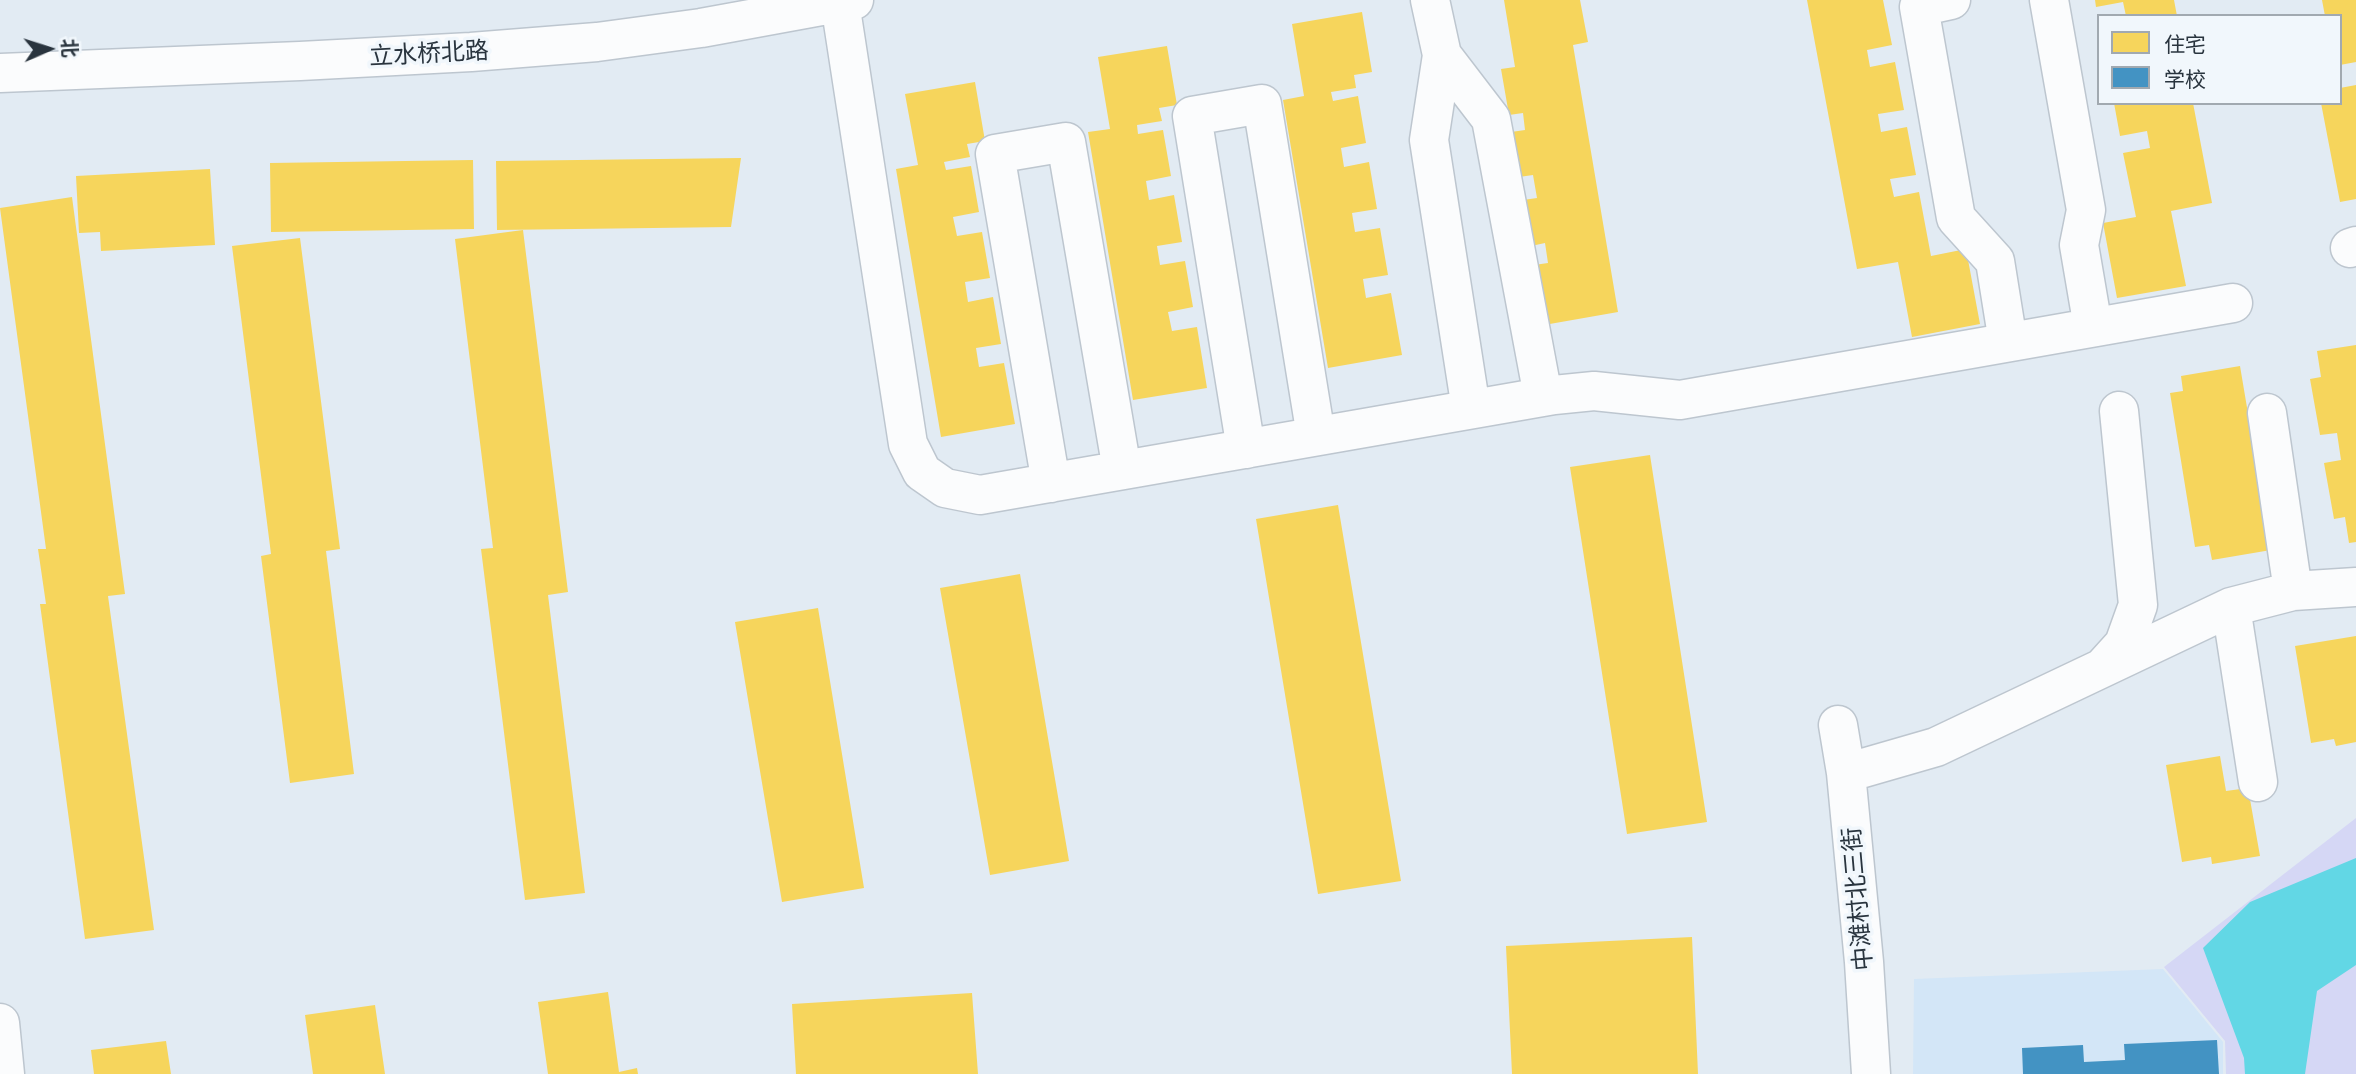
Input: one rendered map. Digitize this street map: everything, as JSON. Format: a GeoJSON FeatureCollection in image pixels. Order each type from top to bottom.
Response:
{"type":"FeatureCollection","features":[{"type":"Feature","properties":{"kind":"street"},"geometry":{"type":"LineString","coordinates":[[1430,0],[1442,55],[1429,140],[1471,409]]}},
{"type":"Feature","properties":{"kind":"street"},"geometry":{"type":"LineString","coordinates":[[1951,0],[1919,7],[1956,218],[1995,261],[2008,342]]}},
{"type":"Feature","properties":{"kind":"street"},"geometry":{"type":"LineString","coordinates":[[2049,0],[2086,209],[2079,245],[2093,327]]}},
{"type":"Feature","properties":{"kind":"street"},"geometry":{"type":"LineString","coordinates":[[847,1],[908,444],[922,472],[945,488],[980,495],[1543,397],[1594,391],[1680,400],[2233,303]]}},
{"type":"Feature","properties":{"kind":"street","name":"立水桥北路"},"geometry":{"type":"LineString","coordinates":[[0,72],[300,61],[559,45],[701,28],[847,1]]}},
{"type":"Feature","properties":{"kind":"street"},"geometry":{"type":"LineString","coordinates":[[1442,55],[1491,119],[1543,397]]}},
{"type":"Feature","properties":{"kind":"street"},"geometry":{"type":"LineString","coordinates":[[1246,449],[1192,116],[1262,104],[1316,436]]}},
{"type":"Feature","properties":{"kind":"street"},"geometry":{"type":"LineString","coordinates":[[1051,483],[995,154],[1066,142],[1122,470]]}},
{"type":"Feature","properties":{"kind":"street"},"geometry":{"type":"LineString","coordinates":[[2105,665],[2124,644],[2138,605],[2119,411]]}},
{"type":"Feature","properties":{"kind":"street"},"geometry":{"type":"LineString","coordinates":[[2267,413],[2293,592]]}},
{"type":"Feature","properties":{"kind":"street"},"geometry":{"type":"LineString","coordinates":[[1846,773],[1936,747],[2231,607],[2293,592],[2356,587]]}},
{"type":"Feature","properties":{"kind":"street"},"geometry":{"type":"LineString","coordinates":[[2231,607],[2258,782]]}},
{"type":"Feature","properties":{"kind":"street","name":"中滩村北三街"},"geometry":{"type":"LineString","coordinates":[[1838,726],[1846,773],[1864,962],[1871,1074]]}},
{"type":"Feature","properties":{"kind":"street"},"geometry":{"type":"LineString","coordinates":[[0,1023],[5,1074]]}},
{"type":"Feature","properties":{"kind":"shaded area"},"geometry":{"type":"Polygon","coordinates":[[[2356,818],[2356,1074],[2226,1074],[2225,1041],[2164,967],[2356,818]]]}},
{"type":"Feature","properties":{"kind":"shaded area"},"geometry":{"type":"Polygon","coordinates":[[[2163,969],[2223,1042],[2223,1074],[1913,1074],[1914,979],[2163,969]]]}},
{"type":"Feature","properties":{"kind":"water"},"geometry":{"type":"Polygon","coordinates":[[[2356,858],[2356,965],[2317,991],[2305,1074],[2245,1074],[2244,1058],[2203,948],[2250,902],[2356,858]]]}},
{"type":"Feature","properties":{"kind":"building: 住宅"},"geometry":{"type":"Polygon","coordinates":[[[1504,0],[1580,0],[1588,42],[1573,45],[1618,312],[1544,325],[1534,265],[1548,263],[1545,243],[1531,246],[1523,200],[1537,198],[1533,175],[1519,177],[1511,132],[1525,130],[1523,113],[1509,115],[1501,69],[1515,67],[1504,0]]]}},
{"type":"Feature","properties":{"kind":"building: 住宅"},"geometry":{"type":"Polygon","coordinates":[[[1807,0],[1883,0],[1892,45],[1867,50],[1870,67],[1895,62],[1904,110],[1878,114],[1881,132],[1907,127],[1916,175],[1890,179],[1894,197],[1919,192],[1931,256],[1966,249],[1980,324],[1912,337],[1898,262],[1857,269],[1807,0]]]}},
{"type":"Feature","properties":{"kind":"building: 住宅"},"geometry":{"type":"Polygon","coordinates":[[[2095,0],[2174,0],[2177,14],[2126,14],[2123,2],[2096,7],[2095,0]]]}},
{"type":"Feature","properties":{"kind":"building: 住宅"},"geometry":{"type":"Polygon","coordinates":[[[2322,0],[2356,0],[2356,62],[2342,65],[2342,14],[2325,14],[2322,0]]]}},
{"type":"Feature","properties":{"kind":"building: 住宅"},"geometry":{"type":"Polygon","coordinates":[[[1362,12],[1372,72],[1354,75],[1356,88],[1331,92],[1333,101],[1358,96],[1366,143],[1341,148],[1344,167],[1369,162],[1377,209],[1352,213],[1355,232],[1380,228],[1388,275],[1363,279],[1366,298],[1391,293],[1402,355],[1328,368],[1283,100],[1304,96],[1292,24],[1362,12]]]}},
{"type":"Feature","properties":{"kind":"building: 住宅"},"geometry":{"type":"Polygon","coordinates":[[[1167,46],[1177,105],[1159,108],[1162,121],[1137,125],[1138,134],[1163,130],[1171,176],[1146,181],[1149,200],[1174,195],[1182,242],[1157,246],[1160,265],[1185,261],[1193,307],[1168,312],[1172,331],[1197,327],[1207,388],[1133,400],[1088,132],[1110,129],[1098,57],[1167,46]]]}},
{"type":"Feature","properties":{"kind":"building: 住宅"},"geometry":{"type":"Polygon","coordinates":[[[975,82],[985,141],[967,144],[970,157],[944,162],[946,170],[971,166],[979,212],[953,217],[957,236],[982,232],[990,278],[965,282],[968,302],[993,297],[1001,344],[976,348],[979,367],[1004,363],[1015,424],[941,437],[896,169],[918,165],[905,94],[975,82]]]}},
{"type":"Feature","properties":{"kind":"building: 住宅"},"geometry":{"type":"Polygon","coordinates":[[[2356,85],[2356,199],[2340,202],[2321,105],[2342,105],[2342,88],[2356,85]]]}},
{"type":"Feature","properties":{"kind":"building: 住宅"},"geometry":{"type":"Polygon","coordinates":[[[2114,105],[2193,105],[2212,203],[2171,211],[2186,286],[2117,298],[2103,223],[2136,217],[2123,153],[2150,148],[2147,131],[2120,136],[2114,105]]]}},
{"type":"Feature","properties":{"kind":"building: 住宅"},"geometry":{"type":"Polygon","coordinates":[[[741,158],[731,227],[497,230],[496,161],[741,158]]]}},
{"type":"Feature","properties":{"kind":"building: 住宅"},"geometry":{"type":"Polygon","coordinates":[[[473,160],[474,229],[271,232],[270,163],[473,160]]]}},
{"type":"Feature","properties":{"kind":"building: 住宅"},"geometry":{"type":"Polygon","coordinates":[[[210,169],[215,245],[101,251],[100,232],[79,233],[76,176],[210,169]]]}},
{"type":"Feature","properties":{"kind":"building: 住宅"},"geometry":{"type":"Polygon","coordinates":[[[72,197],[125,594],[108,596],[154,930],[85,939],[40,604],[46,604],[38,549],[46,549],[0,208],[72,197]]]}},
{"type":"Feature","properties":{"kind":"building: 住宅"},"geometry":{"type":"Polygon","coordinates":[[[523,230],[568,592],[548,595],[585,893],[525,900],[481,549],[493,548],[455,239],[523,230]]]}},
{"type":"Feature","properties":{"kind":"building: 住宅"},"geometry":{"type":"Polygon","coordinates":[[[300,238],[340,549],[326,551],[354,774],[290,783],[261,556],[271,554],[232,246],[300,238]]]}},
{"type":"Feature","properties":{"kind":"building: 住宅"},"geometry":{"type":"Polygon","coordinates":[[[2356,345],[2356,542],[2349,543],[2345,517],[2334,519],[2324,463],[2341,460],[2337,433],[2320,435],[2310,379],[2321,377],[2317,351],[2356,345]]]}},
{"type":"Feature","properties":{"kind":"building: 住宅"},"geometry":{"type":"Polygon","coordinates":[[[2240,366],[2271,550],[2212,560],[2209,545],[2195,547],[2170,393],[2183,391],[2181,376],[2240,366]]]}},
{"type":"Feature","properties":{"kind":"building: 住宅"},"geometry":{"type":"Polygon","coordinates":[[[1650,455],[1707,822],[1627,834],[1570,467],[1650,455]]]}},
{"type":"Feature","properties":{"kind":"building: 住宅"},"geometry":{"type":"Polygon","coordinates":[[[1338,505],[1401,881],[1318,894],[1256,519],[1338,505]]]}},
{"type":"Feature","properties":{"kind":"building: 住宅"},"geometry":{"type":"Polygon","coordinates":[[[1020,574],[1069,861],[990,875],[940,588],[1020,574]]]}},
{"type":"Feature","properties":{"kind":"building: 住宅"},"geometry":{"type":"Polygon","coordinates":[[[818,608],[864,888],[782,902],[735,622],[818,608]]]}},
{"type":"Feature","properties":{"kind":"building: 住宅"},"geometry":{"type":"Polygon","coordinates":[[[2356,636],[2356,742],[2336,746],[2334,739],[2311,743],[2295,646],[2356,636]]]}},
{"type":"Feature","properties":{"kind":"building: 住宅"},"geometry":{"type":"Polygon","coordinates":[[[2220,756],[2226,791],[2248,788],[2260,856],[2212,864],[2211,857],[2182,862],[2166,765],[2220,756]]]}},
{"type":"Feature","properties":{"kind":"building: 住宅"},"geometry":{"type":"Polygon","coordinates":[[[1692,937],[1698,1074],[1512,1074],[1506,946],[1692,937]]]}},
{"type":"Feature","properties":{"kind":"building: 住宅"},"geometry":{"type":"Polygon","coordinates":[[[608,992],[619,1072],[637,1068],[638,1074],[548,1074],[538,1002],[608,992]]]}},
{"type":"Feature","properties":{"kind":"building: 住宅"},"geometry":{"type":"Polygon","coordinates":[[[972,993],[978,1074],[796,1074],[792,1004],[972,993]]]}},
{"type":"Feature","properties":{"kind":"building: 住宅"},"geometry":{"type":"Polygon","coordinates":[[[375,1005],[385,1074],[313,1074],[305,1015],[375,1005]]]}},
{"type":"Feature","properties":{"kind":"building: 住宅"},"geometry":{"type":"Polygon","coordinates":[[[166,1041],[171,1074],[94,1074],[91,1050],[166,1041]]]}},
{"type":"Feature","properties":{"kind":"building: 学校"},"geometry":{"type":"Polygon","coordinates":[[[2217,1040],[2219,1074],[2023,1074],[2022,1048],[2083,1045],[2084,1062],[2125,1060],[2124,1044],[2217,1040]]]}}]}
